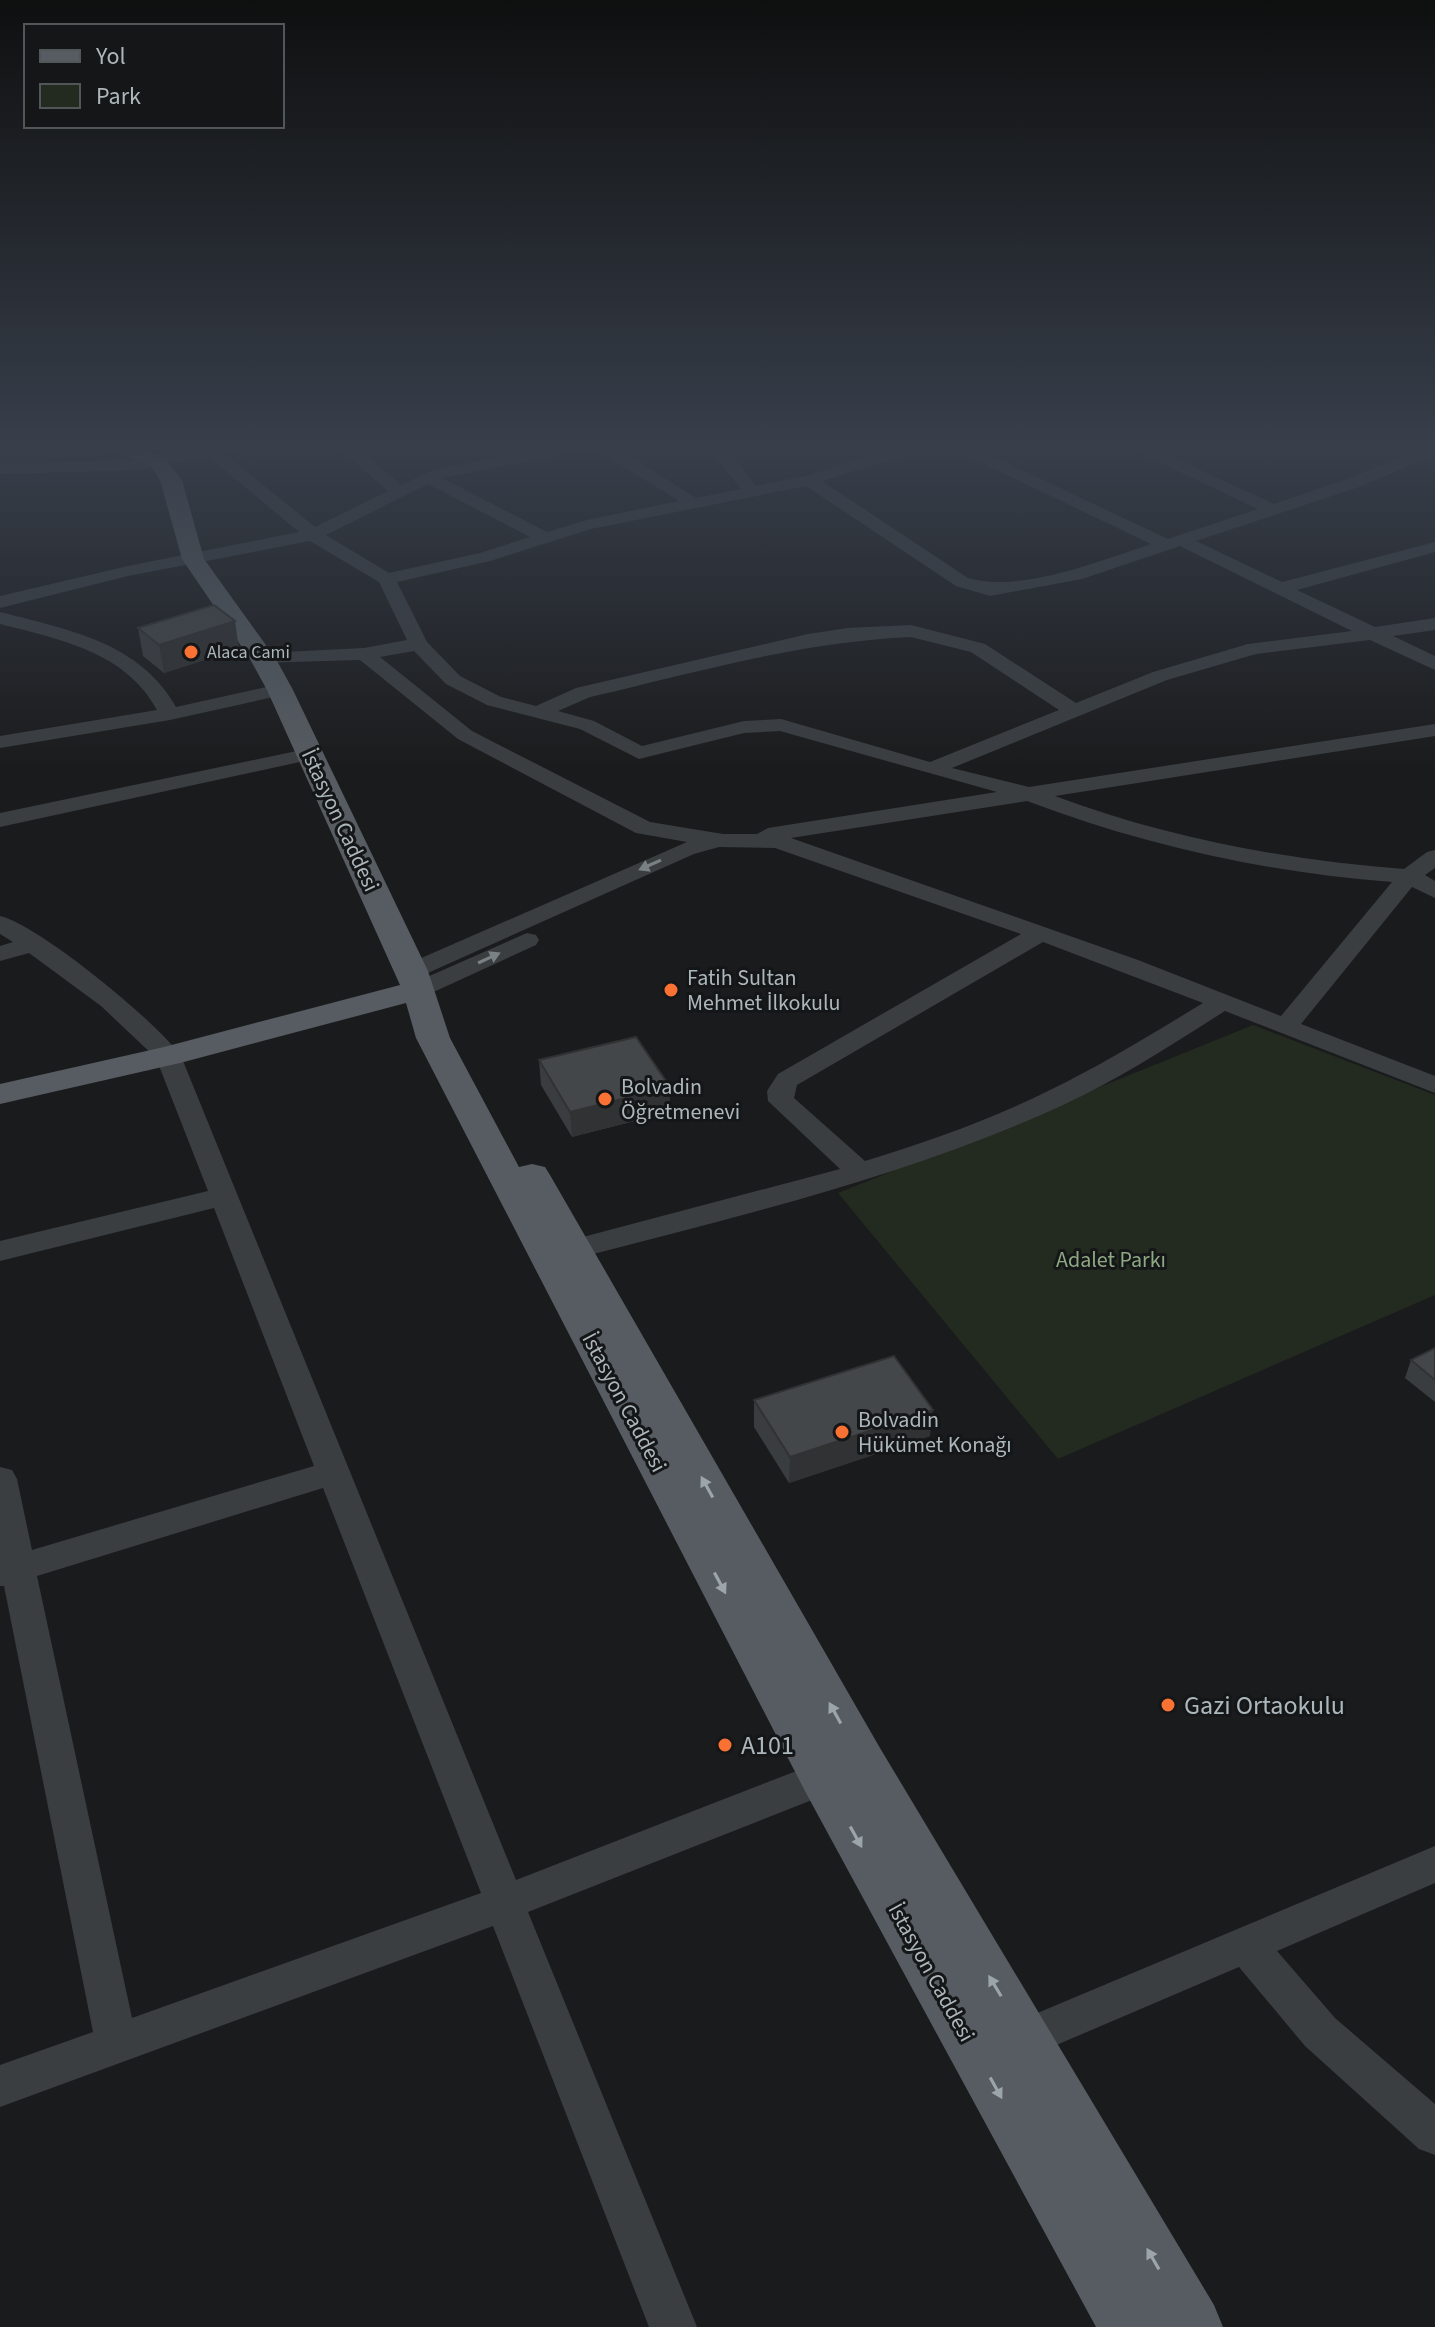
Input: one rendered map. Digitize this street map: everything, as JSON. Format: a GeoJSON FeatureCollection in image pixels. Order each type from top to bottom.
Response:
{"type":"FeatureCollection","features":[{"type":"Feature","properties":{"kind":"main road","name":"İstasyon Caddesi"},"geometry":{"type":"LineString","coordinates":[[191,553],[227,620],[263,659],[280,690],[415,980],[433,1038],[843,1771],[1129,2327]]}},
{"type":"Feature","properties":{"kind":"main road"},"geometry":{"type":"LineString","coordinates":[[0,1094],[415,980],[452,1034],[574,1249],[843,1771],[1026,2038],[1192,2327]]}},
{"type":"Feature","properties":{"kind":"main road"},"geometry":{"type":"LineString","coordinates":[[0,1073],[161,1048]]}},
{"type":"Feature","properties":{"kind":"street"},"geometry":{"type":"LineString","coordinates":[[0,602],[46,589],[225,553]]}},
{"type":"Feature","properties":{"kind":"street"},"geometry":{"type":"LineString","coordinates":[[342,553],[386,579],[405,612],[418,644],[453,680],[473,693],[494,701],[587,725],[639,753],[744,727],[781,725],[1029,794],[1090,817],[1217,850],[1325,870],[1409,876],[1435,891]]}},
{"type":"Feature","properties":{"kind":"street"},"geometry":{"type":"LineString","coordinates":[[386,579],[498,553]]}},
{"type":"Feature","properties":{"kind":"street"},"geometry":{"type":"LineString","coordinates":[[918,553],[962,582],[990,590],[1076,575],[1145,553]]}},
{"type":"Feature","properties":{"kind":"street"},"geometry":{"type":"LineString","coordinates":[[1198,553],[1282,588],[1435,664]]}},
{"type":"Feature","properties":{"kind":"street"},"geometry":{"type":"LineString","coordinates":[[1282,588],[1414,553]]}},
{"type":"Feature","properties":{"kind":"street"},"geometry":{"type":"LineString","coordinates":[[931,769],[1160,676],[1255,648],[1297,630],[1310,621],[1319,607]]}},
{"type":"Feature","properties":{"kind":"street"},"geometry":{"type":"LineString","coordinates":[[0,618],[86,640],[115,656],[150,682],[170,714]]}},
{"type":"Feature","properties":{"kind":"street"},"geometry":{"type":"LineString","coordinates":[[1255,648],[1282,647],[1435,624]]}},
{"type":"Feature","properties":{"kind":"street"},"geometry":{"type":"LineString","coordinates":[[539,712],[583,692],[808,640],[848,634],[911,631],[978,648],[1074,711]]}},
{"type":"Feature","properties":{"kind":"street"},"geometry":{"type":"LineString","coordinates":[[263,659],[364,654],[418,644]]}},
{"type":"Feature","properties":{"kind":"street"},"geometry":{"type":"LineString","coordinates":[[115,656],[145,646]]}},
{"type":"Feature","properties":{"kind":"street"},"geometry":{"type":"LineString","coordinates":[[364,654],[465,735],[644,828],[723,841],[777,841],[848,864],[1222,1002],[1435,1085]]}},
{"type":"Feature","properties":{"kind":"street"},"geometry":{"type":"LineString","coordinates":[[0,742],[170,714],[280,690]]}},
{"type":"Feature","properties":{"kind":"street"},"geometry":{"type":"LineString","coordinates":[[433,708],[473,693]]}},
{"type":"Feature","properties":{"kind":"street"},"geometry":{"type":"LineString","coordinates":[[415,980],[686,849],[1435,730]]}},
{"type":"Feature","properties":{"kind":"street"},"geometry":{"type":"LineString","coordinates":[[0,820],[311,754]]}},
{"type":"Feature","properties":{"kind":"street"},"geometry":{"type":"LineString","coordinates":[[415,980],[730,851],[862,822]]}},
{"type":"Feature","properties":{"kind":"street"},"geometry":{"type":"LineString","coordinates":[[1285,1027],[1409,876],[1435,857]]}},
{"type":"Feature","properties":{"kind":"street"},"geometry":{"type":"LineString","coordinates":[[0,923],[16,949],[70,969],[161,1048],[673,2327]]}},
{"type":"Feature","properties":{"kind":"street"},"geometry":{"type":"LineString","coordinates":[[859,1171],[781,1101],[780,1091],[787,1080],[1038,935]]}},
{"type":"Feature","properties":{"kind":"street"},"geometry":{"type":"LineString","coordinates":[[574,1249],[801,1189],[969,1133],[1054,1099],[1222,1002]]}},
{"type":"Feature","properties":{"kind":"street"},"geometry":{"type":"LineString","coordinates":[[0,1251],[222,1197]]}},
{"type":"Feature","properties":{"kind":"street"},"geometry":{"type":"LineString","coordinates":[[8,1570],[333,1473]]}},
{"type":"Feature","properties":{"kind":"street"},"geometry":{"type":"LineString","coordinates":[[0,1479],[8,1570],[116,2042]]}},
{"type":"Feature","properties":{"kind":"street"},"geometry":{"type":"LineString","coordinates":[[0,2086],[505,1903],[843,1771]]}},
{"type":"Feature","properties":{"kind":"street"},"geometry":{"type":"LineString","coordinates":[[1026,2038],[1435,1864]]}},
{"type":"Feature","properties":{"kind":"street"},"geometry":{"type":"LineString","coordinates":[[1247,1946],[1320,2032],[1435,2133]]}},
{"type":"Feature","properties":{"kind":"green space","name":"Adalet Parkı"},"geometry":{"type":"Polygon","coordinates":[[[1253,1025],[1435,1095],[1435,1295],[1058,1459],[838,1193],[1253,1025]]]}},
{"type":"Feature","properties":{"kind":"building"},"geometry":{"type":"Polygon","coordinates":[[[214,605],[235,621],[159,645],[138,628],[214,605]]]}},
{"type":"Feature","properties":{"kind":"building"},"geometry":{"type":"Polygon","coordinates":[[[636,1037],[670,1087],[570,1112],[539,1060],[636,1037]]]}},
{"type":"Feature","properties":{"kind":"building"},"geometry":{"type":"Polygon","coordinates":[[[1435,1348],[1435,1380],[1411,1360],[1435,1348]]]}},
{"type":"Feature","properties":{"kind":"building"},"geometry":{"type":"Polygon","coordinates":[[[894,1356],[933,1410],[790,1457],[754,1400],[894,1356]]]}},
{"type":"Feature","properties":{"kind":"place","name":"Alaca Cami"},"geometry":{"type":"Point","coordinates":[191,652]}},
{"type":"Feature","properties":{"kind":"place","name":"Fatih Sultan Mehmet İlkokulu"},"geometry":{"type":"Point","coordinates":[671,990]}},
{"type":"Feature","properties":{"kind":"place","name":"Bolvadin Öğretmenevi"},"geometry":{"type":"Point","coordinates":[605,1099]}},
{"type":"Feature","properties":{"kind":"place","name":"Bolvadin Hükümet Konağı"},"geometry":{"type":"Point","coordinates":[842,1432]}},
{"type":"Feature","properties":{"kind":"place","name":"Gazi Ortaokulu"},"geometry":{"type":"Point","coordinates":[1168,1705]}},
{"type":"Feature","properties":{"kind":"place","name":"A101"},"geometry":{"type":"Point","coordinates":[725,1745]}}]}
